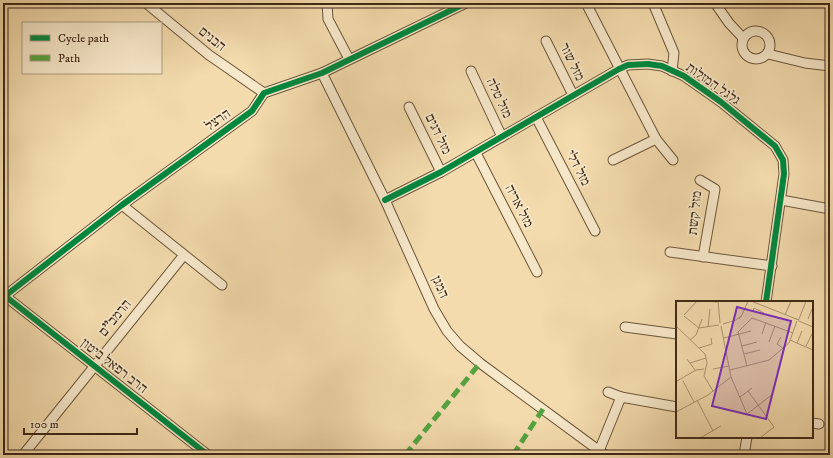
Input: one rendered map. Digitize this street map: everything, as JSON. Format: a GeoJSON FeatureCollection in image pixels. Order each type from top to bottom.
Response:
{"type":"FeatureCollection","features":[{"type":"Feature","properties":{"kind":"street","name":"הבנים"},"geometry":{"type":"LineString","coordinates":[[146,3],[209,56],[264,93]]}},
{"type":"Feature","properties":{"kind":"street"},"geometry":{"type":"LineString","coordinates":[[327,3],[328,19],[349,59]]}},
{"type":"Feature","properties":{"kind":"street"},"geometry":{"type":"LineString","coordinates":[[264,93],[322,73],[466,3]]}},
{"type":"Feature","properties":{"kind":"street"},"geometry":{"type":"LineString","coordinates":[[586,3],[656,139],[673,160]]}},
{"type":"Feature","properties":{"kind":"street"},"geometry":{"type":"LineString","coordinates":[[653,3],[674,53],[672,71]]}},
{"type":"Feature","properties":{"kind":"street"},"geometry":{"type":"LineString","coordinates":[[715,3],[729,23],[743,38]]}},
{"type":"Feature","properties":{"kind":"street"},"geometry":{"type":"LineString","coordinates":[[753,30],[763,32],[770,40],[771,45],[768,54],[757,59],[749,57],[742,49],[743,38],[753,30]]}},
{"type":"Feature","properties":{"kind":"street","name":"מזל שור"},"geometry":{"type":"LineString","coordinates":[[546,41],[573,95]]}},
{"type":"Feature","properties":{"kind":"street"},"geometry":{"type":"LineString","coordinates":[[768,54],[804,63],[830,66]]}},
{"type":"Feature","properties":{"kind":"street","name":"גלגל המזלות"},"geometry":{"type":"LineString","coordinates":[[385,200],[476,153],[619,69],[628,65],[648,64],[662,66],[684,76],[721,102],[775,146],[783,160],[784,174],[781,200],[766,301]]}},
{"type":"Feature","properties":{"kind":"street","name":"מזל טלה"},"geometry":{"type":"LineString","coordinates":[[471,71],[502,137]]}},
{"type":"Feature","properties":{"kind":"street","name":"המגן"},"geometry":{"type":"LineString","coordinates":[[322,73],[385,200],[434,309],[447,331],[460,346],[480,362],[602,453]]}},
{"type":"Feature","properties":{"kind":"street","name":"הרצל"},"geometry":{"type":"LineString","coordinates":[[5,296],[122,205],[252,111],[264,93]]}},
{"type":"Feature","properties":{"kind":"street","name":"מזל דגים"},"geometry":{"type":"LineString","coordinates":[[410,107],[441,172]]}},
{"type":"Feature","properties":{"kind":"street","name":"מזל דלי"},"geometry":{"type":"LineString","coordinates":[[536,117],[595,231]]}},
{"type":"Feature","properties":{"kind":"street"},"geometry":{"type":"LineString","coordinates":[[613,160],[656,139]]}},
{"type":"Feature","properties":{"kind":"street","name":"מזל אריה"},"geometry":{"type":"LineString","coordinates":[[476,153],[537,272]]}},
{"type":"Feature","properties":{"kind":"street","name":"מזל קשת"},"geometry":{"type":"LineString","coordinates":[[700,180],[715,189],[703,257]]}},
{"type":"Feature","properties":{"kind":"street"},"geometry":{"type":"LineString","coordinates":[[781,200],[830,209]]}},
{"type":"Feature","properties":{"kind":"street"},"geometry":{"type":"LineString","coordinates":[[122,205],[222,285]]}},
{"type":"Feature","properties":{"kind":"street","name":"מזל קשת"},"geometry":{"type":"LineString","coordinates":[[670,252],[772,266]]}},
{"type":"Feature","properties":{"kind":"street","name":"הרמב\"ם"},"geometry":{"type":"LineString","coordinates":[[23,455],[184,255]]}},
{"type":"Feature","properties":{"kind":"street","name":"הרב רפאל ביטון"},"geometry":{"type":"LineString","coordinates":[[5,296],[208,455]]}},
{"type":"Feature","properties":{"kind":"street"},"geometry":{"type":"LineString","coordinates":[[625,328],[676,334]]}},
{"type":"Feature","properties":{"kind":"street"},"geometry":{"type":"LineString","coordinates":[[608,392],[621,397],[676,407]]}},
{"type":"Feature","properties":{"kind":"street"},"geometry":{"type":"LineString","coordinates":[[602,453],[621,397]]}},
{"type":"Feature","properties":{"kind":"street"},"geometry":{"type":"LineString","coordinates":[[744,455],[747,438]]}},
{"type":"Feature","properties":{"kind":"marked path"},"geometry":{"type":"LineString","coordinates":[[405,455],[480,363]]}},
{"type":"Feature","properties":{"kind":"marked path"},"geometry":{"type":"LineString","coordinates":[[513,455],[543,409]]}},
{"type":"Feature","properties":{"kind":"cycle path"},"geometry":{"type":"LineString","coordinates":[[208,455],[5,296],[122,205],[252,111],[264,93],[322,73],[466,3]]}},
{"type":"Feature","properties":{"kind":"cycle path"},"geometry":{"type":"LineString","coordinates":[[385,200],[441,172],[619,69],[628,65],[648,64],[662,66],[684,76],[721,102],[775,146],[783,160],[784,174],[766,301]]}}]}
